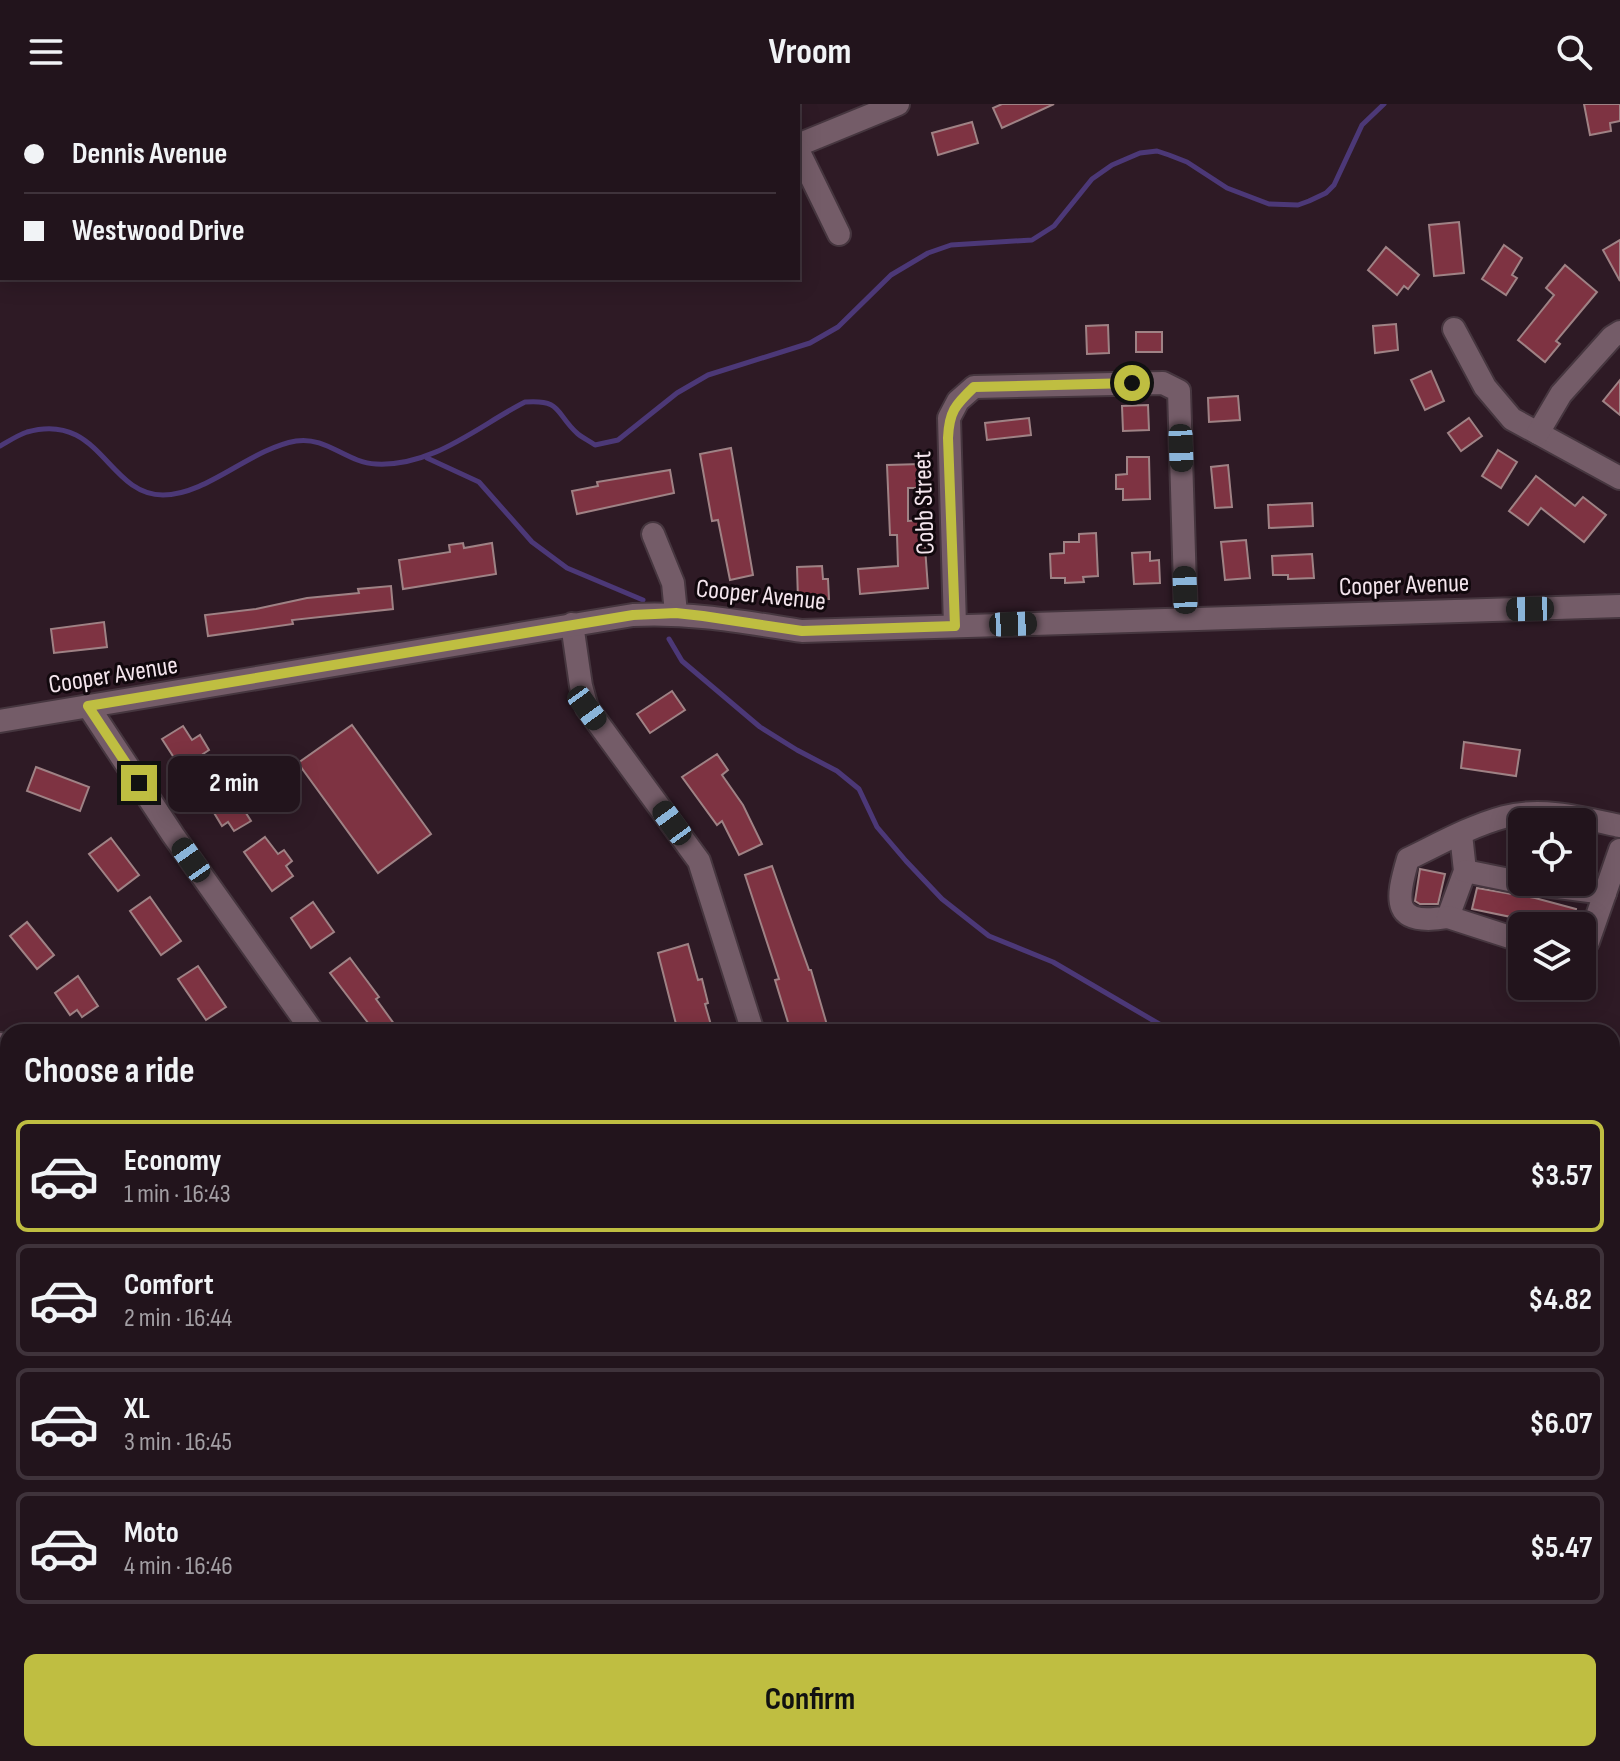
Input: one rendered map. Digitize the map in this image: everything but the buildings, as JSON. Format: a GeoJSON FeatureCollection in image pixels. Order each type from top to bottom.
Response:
{"type":"FeatureCollection","features":[{"type":"Feature","properties":{"kind":"street"},"geometry":{"type":"LineString","coordinates":[[800,147],[898,104]]}},
{"type":"Feature","properties":{"kind":"street"},"geometry":{"type":"LineString","coordinates":[[800,152],[839,234]]}},
{"type":"Feature","properties":{"kind":"street"},"geometry":{"type":"LineString","coordinates":[[1454,329],[1485,387],[1512,419],[1620,478]]}},
{"type":"Feature","properties":{"kind":"street"},"geometry":{"type":"LineString","coordinates":[[1538,433],[1561,394],[1620,332]]}},
{"type":"Feature","properties":{"kind":"street","name":"Cobb Street"},"geometry":{"type":"LineString","coordinates":[[955,626],[949,418],[958,401],[974,387],[1163,383],[1179,391],[1186,619]]}},
{"type":"Feature","properties":{"kind":"street"},"geometry":{"type":"LineString","coordinates":[[653,534],[673,583],[676,613]]}},
{"type":"Feature","properties":{"kind":"street","name":"Cooper Avenue"},"geometry":{"type":"LineString","coordinates":[[0,721],[633,615],[676,613],[802,631],[1620,606]]}},
{"type":"Feature","properties":{"kind":"street"},"geometry":{"type":"LineString","coordinates":[[572,624],[587,708],[699,861],[750,1024]]}},
{"type":"Feature","properties":{"kind":"street"},"geometry":{"type":"LineString","coordinates":[[88,706],[173,835],[307,1024]]}},
{"type":"Feature","properties":{"kind":"street"},"geometry":{"type":"LineString","coordinates":[[1508,936],[1448,917],[1417,918],[1403,910],[1398,894],[1408,859],[1506,816],[1526,814],[1582,818],[1620,826]]}},
{"type":"Feature","properties":{"kind":"street"},"geometry":{"type":"LineString","coordinates":[[1448,917],[1465,871],[1461,834]]}},
{"type":"Feature","properties":{"kind":"street"},"geometry":{"type":"LineString","coordinates":[[1596,919],[1620,850]]}},
{"type":"Feature","properties":{"kind":"street"},"geometry":{"type":"LineString","coordinates":[[1465,871],[1519,882],[1605,893]]}},
{"type":"Feature","properties":{"kind":"waterway"},"geometry":{"type":"LineString","coordinates":[[0,446],[27,432],[52,429],[72,433],[88,443],[129,482],[144,491],[163,495],[196,488],[262,453],[296,441],[317,442],[365,463],[397,463],[417,459],[454,443],[525,402],[546,403],[557,409],[578,434],[595,445],[618,440],[677,393],[708,375],[810,343],[838,327],[891,275],[928,253],[951,245],[1032,240],[1054,226],[1092,179],[1112,165],[1140,153],[1157,151],[1187,162],[1227,188],[1269,204],[1298,205],[1309,201],[1326,193],[1334,185],[1362,125],[1384,104]]}},
{"type":"Feature","properties":{"kind":"waterway"},"geometry":{"type":"LineString","coordinates":[[427,458],[479,482],[532,542],[567,568],[643,600]]}},
{"type":"Feature","properties":{"kind":"waterway"},"geometry":{"type":"LineString","coordinates":[[669,639],[682,661],[760,727],[837,771],[859,789],[877,827],[906,861],[942,899],[989,936],[1053,962],[1159,1024]]}},
{"type":"Feature","properties":{"kind":"route"},"geometry":{"type":"LineString","coordinates":[[139,783],[88,706],[633,615],[676,613],[802,631],[955,626],[948,438],[949,418],[958,401],[974,387],[1132,383]]}}]}
